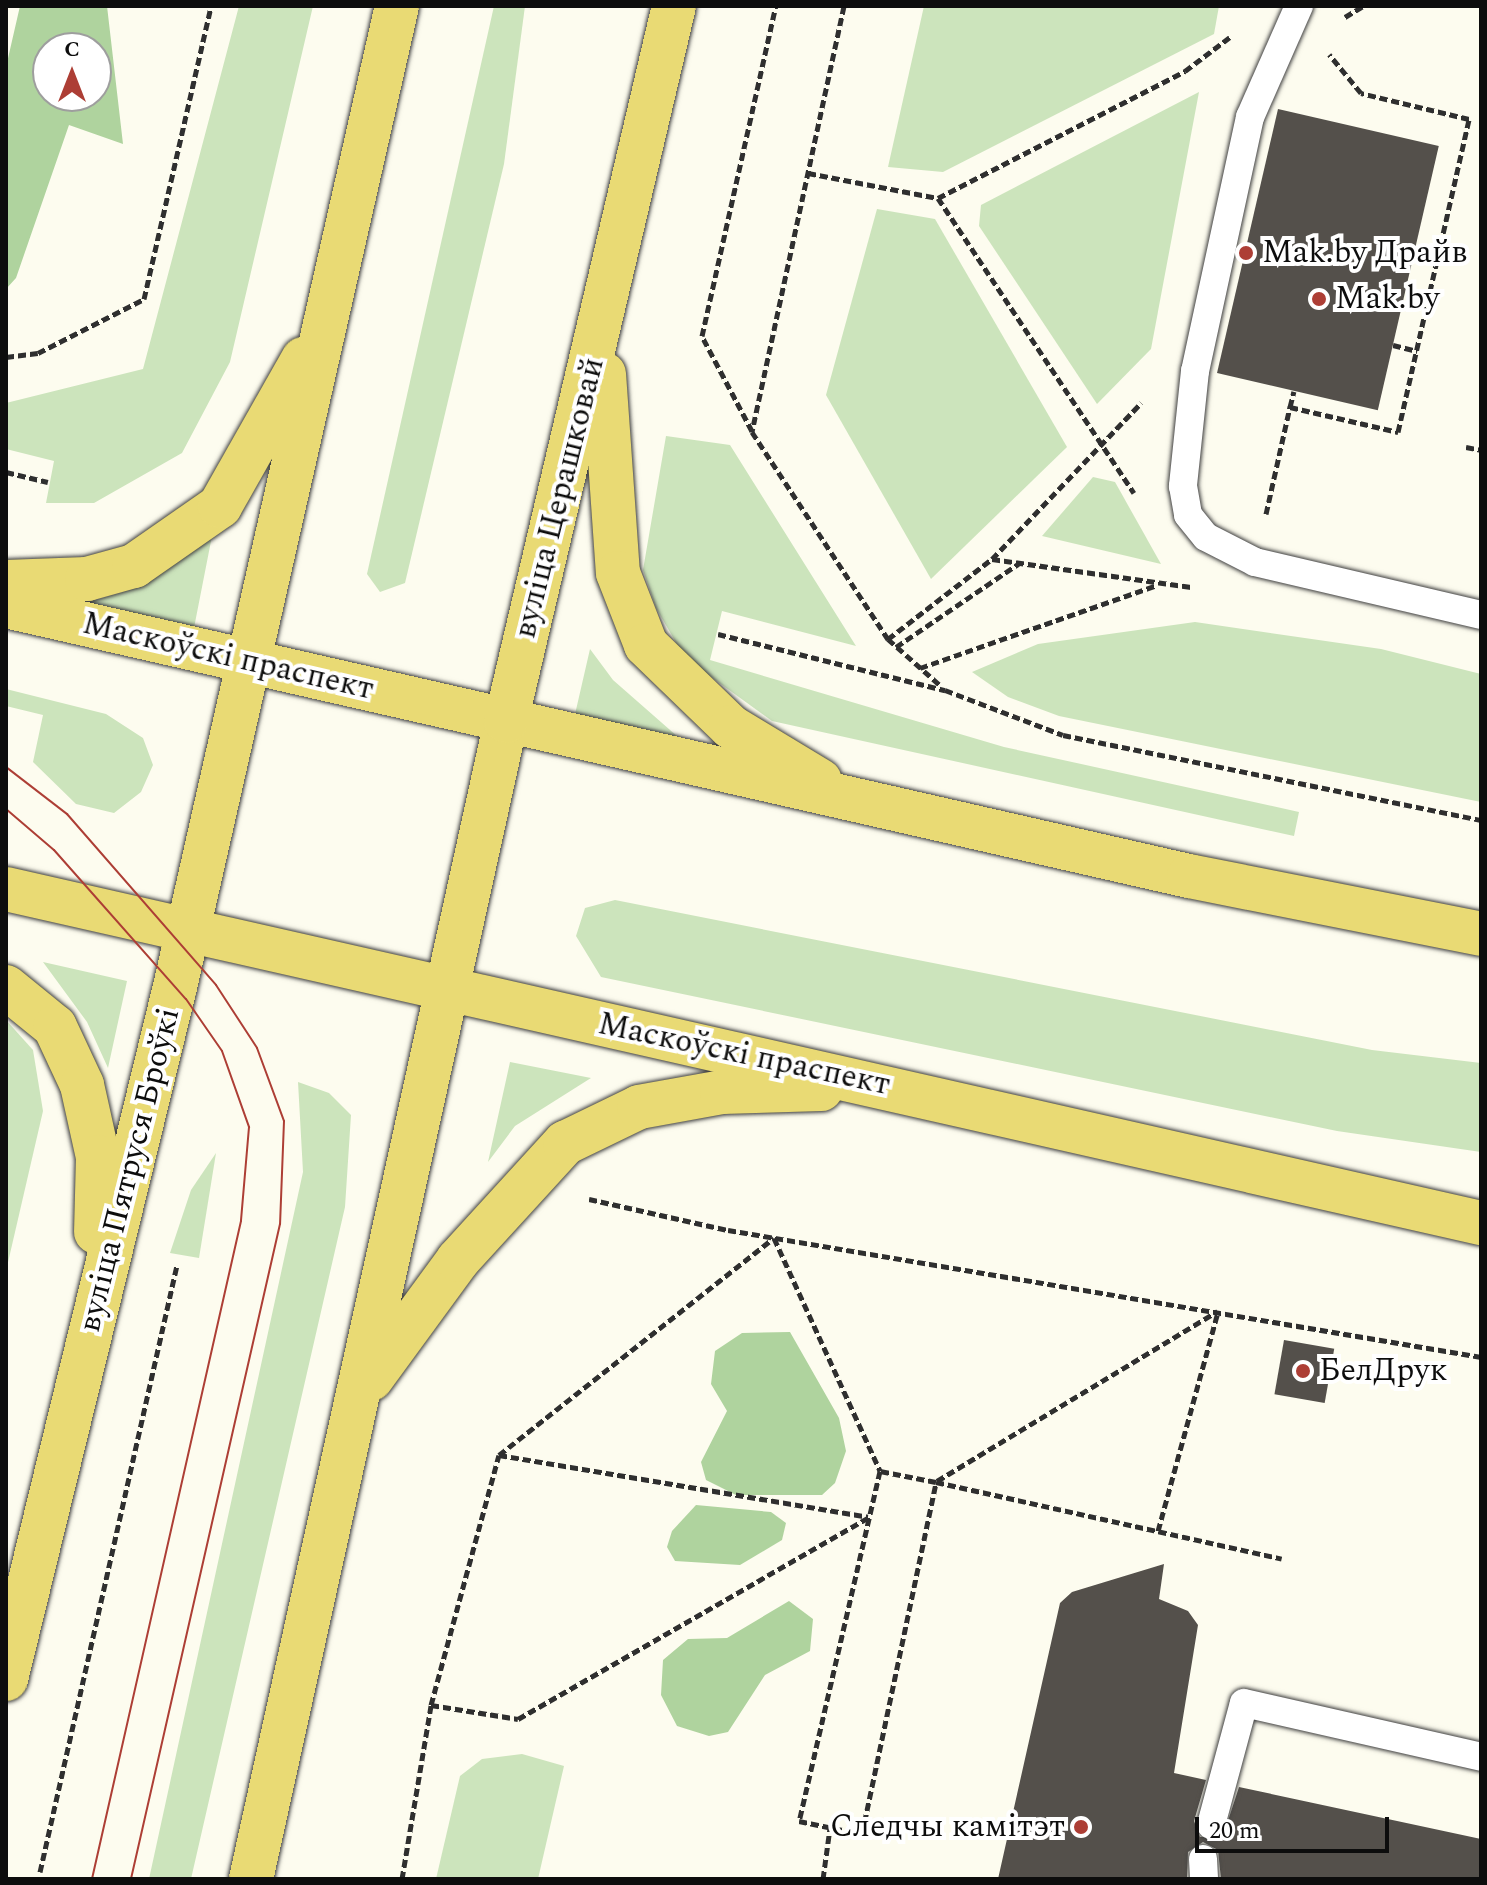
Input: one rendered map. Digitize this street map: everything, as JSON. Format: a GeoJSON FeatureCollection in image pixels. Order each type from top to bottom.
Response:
{"type":"FeatureCollection","features":[{"type":"Feature","properties":{"kind":"main road"},"geometry":{"type":"LineString","coordinates":[[250,661],[397,6]]}},
{"type":"Feature","properties":{"kind":"main road","name":"вуліца Церашковай"},"geometry":{"type":"LineString","coordinates":[[447,991],[506,721],[602,328],[674,6]]}},
{"type":"Feature","properties":{"kind":"main road"},"geometry":{"type":"LineString","coordinates":[[6,582],[87,579],[134,566],[220,506],[331,304]]}},
{"type":"Feature","properties":{"kind":"main road"},"geometry":{"type":"LineString","coordinates":[[602,328],[618,573],[646,645],[731,727],[851,800]]}},
{"type":"Feature","properties":{"kind":"main road","name":"Маскоўскі праспект"},"geometry":{"type":"LineString","coordinates":[[6,606],[851,800],[1481,934]]}},
{"type":"Feature","properties":{"kind":"main road","name":"вуліца Пятруся Броўкі"},"geometry":{"type":"LineString","coordinates":[[6,1679],[250,661]]}},
{"type":"Feature","properties":{"kind":"main road","name":"Маскоўскі праспект"},"geometry":{"type":"LineString","coordinates":[[6,889],[188,927],[447,991],[891,1087],[1481,1223]]}},
{"type":"Feature","properties":{"kind":"main road"},"geometry":{"type":"LineString","coordinates":[[6,987],[55,1027],[82,1085],[98,1157],[93,1323]]}},
{"type":"Feature","properties":{"kind":"main road"},"geometry":{"type":"LineString","coordinates":[[251,1879],[362,1390],[447,991]]}},
{"type":"Feature","properties":{"kind":"main road"},"geometry":{"type":"LineString","coordinates":[[362,1390],[458,1260],[565,1143],[639,1107],[722,1092],[891,1087]]}},
{"type":"Feature","properties":{"kind":"lane"},"geometry":{"type":"LineString","coordinates":[[1299,6],[1250,117],[1201,341],[1183,486],[1188,515],[1206,537],[1255,562],[1481,615]]}},
{"type":"Feature","properties":{"kind":"lane"},"geometry":{"type":"LineString","coordinates":[[1211,1825],[1244,1703],[1481,1757]]}},
{"type":"Feature","properties":{"kind":"path"},"geometry":{"type":"LineString","coordinates":[[6,357],[38,353],[144,299],[211,6]]}},
{"type":"Feature","properties":{"kind":"path"},"geometry":{"type":"LineString","coordinates":[[776,6],[702,336],[752,432],[888,639],[945,690]]}},
{"type":"Feature","properties":{"kind":"path"},"geometry":{"type":"LineString","coordinates":[[752,432],[844,6]]}},
{"type":"Feature","properties":{"kind":"path"},"geometry":{"type":"LineString","coordinates":[[808,173],[938,198],[1185,71],[1241,29]]}},
{"type":"Feature","properties":{"kind":"path"},"geometry":{"type":"LineString","coordinates":[[1290,407],[1398,432],[1469,119],[1361,93],[1322,47]]}},
{"type":"Feature","properties":{"kind":"path"},"geometry":{"type":"LineString","coordinates":[[938,198],[1139,500]]}},
{"type":"Feature","properties":{"kind":"path"},"geometry":{"type":"LineString","coordinates":[[1393,345],[1417,351]]}},
{"type":"Feature","properties":{"kind":"path"},"geometry":{"type":"LineString","coordinates":[[1263,530],[1294,391]]}},
{"type":"Feature","properties":{"kind":"path"},"geometry":{"type":"LineString","coordinates":[[1466,447],[1481,450]]}},
{"type":"Feature","properties":{"kind":"path"},"geometry":{"type":"LineString","coordinates":[[888,639],[992,559],[1103,449]]}},
{"type":"Feature","properties":{"kind":"path"},"geometry":{"type":"LineString","coordinates":[[6,472],[48,482]]}},
{"type":"Feature","properties":{"kind":"path"},"geometry":{"type":"LineString","coordinates":[[992,559],[1201,589],[1192,576]]}},
{"type":"Feature","properties":{"kind":"path"},"geometry":{"type":"LineString","coordinates":[[896,647],[1019,564]]}},
{"type":"Feature","properties":{"kind":"path"},"geometry":{"type":"LineString","coordinates":[[920,668],[1161,583]]}},
{"type":"Feature","properties":{"kind":"path"},"geometry":{"type":"LineString","coordinates":[[717,634],[945,690],[1063,735],[1481,820]]}},
{"type":"Feature","properties":{"kind":"path"},"geometry":{"type":"LineString","coordinates":[[588,1199],[774,1238],[1481,1357]]}},
{"type":"Feature","properties":{"kind":"path"},"geometry":{"type":"LineString","coordinates":[[402,1879],[431,1705],[499,1455],[774,1238]]}},
{"type":"Feature","properties":{"kind":"path"},"geometry":{"type":"LineString","coordinates":[[774,1238],[880,1471],[799,1821],[862,1834],[936,1482],[1218,1311]]}},
{"type":"Feature","properties":{"kind":"path"},"geometry":{"type":"LineString","coordinates":[[40,1872],[177,1265]]}},
{"type":"Feature","properties":{"kind":"path"},"geometry":{"type":"LineString","coordinates":[[1158,1531],[1218,1311]]}},
{"type":"Feature","properties":{"kind":"path"},"geometry":{"type":"LineString","coordinates":[[499,1455],[869,1517]]}},
{"type":"Feature","properties":{"kind":"path"},"geometry":{"type":"LineString","coordinates":[[880,1471],[1282,1559]]}},
{"type":"Feature","properties":{"kind":"path"},"geometry":{"type":"LineString","coordinates":[[431,1705],[518,1719],[869,1517]]}},
{"type":"Feature","properties":{"kind":"path"},"geometry":{"type":"LineString","coordinates":[[823,1879],[830,1828]]}},
{"type":"Feature","properties":{"kind":"green space"},"geometry":{"type":"Polygon","coordinates":[[[20,6],[107,6],[110,32],[32,32],[32,112],[112,112],[112,49],[123,144],[69,125],[16,278],[6,289],[6,67],[20,6]]]}},
{"type":"Feature","properties":{"kind":"green space"},"geometry":{"type":"Polygon","coordinates":[[[239,6],[313,6],[230,362],[182,453],[94,503],[46,503],[54,461],[6,449],[6,403],[143,369],[239,6]]]}},
{"type":"Feature","properties":{"kind":"green space"},"geometry":{"type":"Polygon","coordinates":[[[494,6],[525,6],[504,164],[405,583],[380,592],[367,574],[494,6]]]}},
{"type":"Feature","properties":{"kind":"green space"},"geometry":{"type":"Polygon","coordinates":[[[924,6],[1219,6],[1214,34],[943,172],[888,167],[924,6]]]}},
{"type":"Feature","properties":{"kind":"green space"},"geometry":{"type":"Polygon","coordinates":[[[1199,92],[1151,349],[1097,404],[979,226],[981,205],[1199,92]]]}},
{"type":"Feature","properties":{"kind":"green space"},"geometry":{"type":"Polygon","coordinates":[[[877,209],[935,219],[1067,447],[931,579],[826,395],[877,209]]]}},
{"type":"Feature","properties":{"kind":"green space"},"geometry":{"type":"Polygon","coordinates":[[[666,436],[730,445],[856,646],[722,611],[710,660],[1004,747],[1299,812],[1294,836],[772,721],[685,658],[656,608],[643,570],[666,436]]]}},
{"type":"Feature","properties":{"kind":"green space"},"geometry":{"type":"Polygon","coordinates":[[[1093,477],[1115,482],[1161,564],[1042,536],[1093,477]]]}},
{"type":"Feature","properties":{"kind":"green space"},"geometry":{"type":"Polygon","coordinates":[[[212,536],[193,633],[71,607],[123,592],[212,536]]]}},
{"type":"Feature","properties":{"kind":"green space"},"geometry":{"type":"Polygon","coordinates":[[[1195,622],[1381,649],[1481,674],[1481,802],[1059,716],[1008,697],[972,672],[1038,644],[1195,622]]]}},
{"type":"Feature","properties":{"kind":"green space"},"geometry":{"type":"Polygon","coordinates":[[[590,649],[613,680],[694,751],[573,723],[590,649]]]}},
{"type":"Feature","properties":{"kind":"green space"},"geometry":{"type":"Polygon","coordinates":[[[6,689],[106,714],[143,738],[153,765],[141,792],[114,813],[76,804],[33,762],[43,715],[6,706],[6,689]]]}},
{"type":"Feature","properties":{"kind":"green space"},"geometry":{"type":"Polygon","coordinates":[[[615,900],[1372,1050],[1481,1063],[1481,1152],[1337,1131],[601,977],[576,936],[585,908],[615,900]]]}},
{"type":"Feature","properties":{"kind":"green space"},"geometry":{"type":"Polygon","coordinates":[[[43,962],[127,981],[108,1068],[87,1022],[43,962]]]}},
{"type":"Feature","properties":{"kind":"green space"},"geometry":{"type":"Polygon","coordinates":[[[6,1020],[33,1050],[43,1111],[6,1271],[6,1020]]]}},
{"type":"Feature","properties":{"kind":"green space"},"geometry":{"type":"Polygon","coordinates":[[[510,1062],[591,1078],[515,1126],[488,1162],[510,1062]]]}},
{"type":"Feature","properties":{"kind":"green space"},"geometry":{"type":"Polygon","coordinates":[[[298,1082],[329,1093],[351,1115],[345,1207],[191,1879],[149,1879],[303,1172],[298,1082]]]}},
{"type":"Feature","properties":{"kind":"green space"},"geometry":{"type":"Polygon","coordinates":[[[216,1153],[199,1258],[170,1253],[191,1190],[216,1153]]]}},
{"type":"Feature","properties":{"kind":"green space"},"geometry":{"type":"Polygon","coordinates":[[[790,1332],[839,1418],[846,1451],[835,1483],[822,1495],[736,1495],[706,1480],[701,1462],[727,1411],[711,1384],[715,1351],[742,1333],[790,1332]]]}},
{"type":"Feature","properties":{"kind":"green space"},"geometry":{"type":"Polygon","coordinates":[[[696,1505],[771,1512],[786,1523],[782,1540],[740,1565],[675,1561],[667,1547],[672,1531],[696,1505]]]}},
{"type":"Feature","properties":{"kind":"green space"},"geometry":{"type":"Polygon","coordinates":[[[789,1601],[813,1619],[810,1651],[765,1675],[728,1732],[709,1736],[677,1726],[661,1695],[663,1660],[688,1639],[727,1638],[789,1601]]]}},
{"type":"Feature","properties":{"kind":"green space"},"geometry":{"type":"Polygon","coordinates":[[[522,1754],[564,1766],[538,1879],[436,1879],[460,1776],[482,1759],[522,1754]]]}},
{"type":"Feature","properties":{"kind":"building","name":"Mak.by"},"geometry":{"type":"Polygon","coordinates":[[[1278,109],[1439,146],[1378,410],[1217,373],[1278,109]]]}},
{"type":"Feature","properties":{"kind":"building"},"geometry":{"type":"Polygon","coordinates":[[[1284,1340],[1334,1349],[1325,1403],[1274,1394],[1284,1340]]]}},
{"type":"Feature","properties":{"kind":"building"},"geometry":{"type":"Polygon","coordinates":[[[1164,1564],[1159,1599],[1188,1611],[1198,1625],[1174,1773],[1206,1780],[1194,1821],[1200,1837],[1223,1836],[1239,1787],[1481,1839],[1481,1879],[1221,1879],[1218,1850],[1203,1842],[1188,1852],[1187,1879],[998,1879],[1060,1603],[1072,1592],[1164,1564]]]}},
{"type":"Feature","properties":{"kind":"tram line"},"geometry":{"type":"LineString","coordinates":[[6,767],[67,814],[216,985],[257,1048],[284,1121],[280,1224],[131,1879]]}},
{"type":"Feature","properties":{"kind":"tram line"},"geometry":{"type":"LineString","coordinates":[[6,809],[54,850],[186,999],[222,1051],[249,1127],[241,1221],[92,1879]]}},
{"type":"Feature","properties":{"kind":"place","name":"Маk.by Драйв"},"geometry":{"type":"Point","coordinates":[1246,253]}},
{"type":"Feature","properties":{"kind":"place","name":"Mak.by"},"geometry":{"type":"Point","coordinates":[1319,299]}},
{"type":"Feature","properties":{"kind":"place","name":"БелДрук"},"geometry":{"type":"Point","coordinates":[1303,1371]}},
{"type":"Feature","properties":{"kind":"place","name":"Следчы камітэт"},"geometry":{"type":"Point","coordinates":[1081,1827]}}]}
